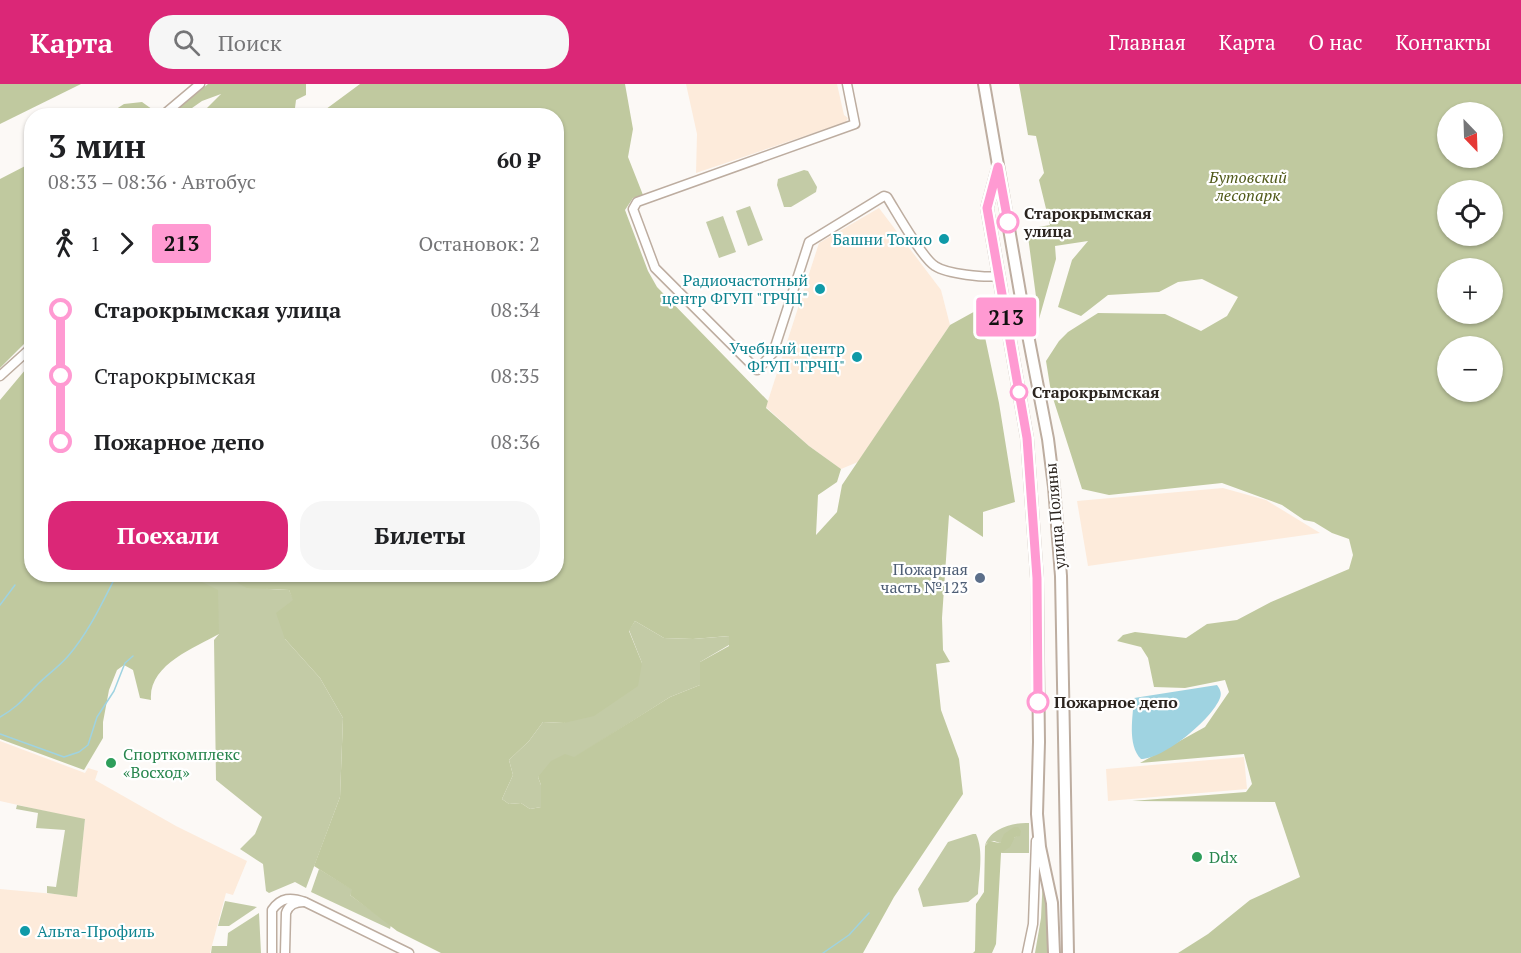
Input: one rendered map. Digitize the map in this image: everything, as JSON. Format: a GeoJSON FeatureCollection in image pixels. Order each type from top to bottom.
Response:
{"type":"FeatureCollection","features":[{"type":"Feature","properties":{"kind":"main road","name":"улица Поляны"},"geometry":{"type":"LineString","coordinates":[[984,84],[1054,487],[1061,576],[1068,953]]}},
{"type":"Feature","properties":{"kind":"main road","name":"улица Поляны"},"geometry":{"type":"LineString","coordinates":[[998,167],[987,208],[1027,438],[1037,588],[1039,742],[1037,814],[1040,847],[1052,903],[1054,953]]}},
{"type":"Feature","properties":{"kind":"street"},"geometry":{"type":"LineString","coordinates":[[172,108],[200,84]]}},
{"type":"Feature","properties":{"kind":"street"},"geometry":{"type":"LineString","coordinates":[[847,84],[855,123],[636,201],[633,209],[655,268],[757,370],[773,353],[809,242],[884,196],[887,197],[921,250],[935,267],[970,276],[986,278],[999,276]]}},
{"type":"Feature","properties":{"kind":"street"},"geometry":{"type":"LineString","coordinates":[[0,376],[24,354]]}},
{"type":"Feature","properties":{"kind":"street"},"geometry":{"type":"LineString","coordinates":[[1027,953],[1034,912],[1037,814]]}},
{"type":"Feature","properties":{"kind":"street"},"geometry":{"type":"LineString","coordinates":[[272,953],[272,910],[282,900],[289,898],[305,902],[409,953]]}},
{"type":"Feature","properties":{"kind":"street"},"geometry":{"type":"LineString","coordinates":[[285,953],[288,907],[297,902],[305,902]]}},
{"type":"Feature","properties":{"kind":"street"},"geometry":{"type":"LineString","coordinates":[[275,906],[285,926]]}},
{"type":"Feature","properties":{"kind":"shaded area"},"geometry":{"type":"Polygon","coordinates":[[[686,84],[837,84],[844,115],[848,118],[846,122],[696,173],[697,134],[686,84]]]}},
{"type":"Feature","properties":{"kind":"shaded area"},"geometry":{"type":"Polygon","coordinates":[[[879,208],[941,290],[950,325],[858,462],[841,469],[809,446],[766,407],[819,243],[879,208]]]}},
{"type":"Feature","properties":{"kind":"shaded area"},"geometry":{"type":"Polygon","coordinates":[[[1223,488],[1266,500],[1320,533],[1088,566],[1077,501],[1223,488]]]}},
{"type":"Feature","properties":{"kind":"shaded area"},"geometry":{"type":"Polygon","coordinates":[[[0,741],[85,773],[88,768],[98,771],[95,780],[176,826],[247,861],[233,895],[226,893],[210,953],[0,953],[0,889],[76,896],[85,820],[0,801],[0,741]]]}},
{"type":"Feature","properties":{"kind":"shaded area"},"geometry":{"type":"Polygon","coordinates":[[[1244,757],[1247,789],[1108,801],[1106,769],[1244,757]]]}},
{"type":"Feature","properties":{"kind":"green space"},"geometry":{"type":"Polygon","coordinates":[[[0,84],[81,84],[32,108],[24,108],[24,112],[0,124],[0,84]]]}},
{"type":"Feature","properties":{"kind":"green space"},"geometry":{"type":"Polygon","coordinates":[[[208,84],[306,84],[306,95],[296,100],[295,108],[207,108],[221,94],[202,101],[192,108],[179,108],[208,84]]]}},
{"type":"Feature","properties":{"kind":"green space"},"geometry":{"type":"Polygon","coordinates":[[[360,84],[625,84],[633,129],[628,157],[643,195],[633,198],[625,210],[648,271],[657,287],[768,401],[766,408],[809,446],[841,469],[837,482],[818,495],[816,535],[837,512],[842,485],[950,325],[979,309],[999,403],[1015,502],[983,512],[983,537],[949,515],[942,618],[943,650],[950,662],[936,664],[941,710],[959,759],[963,794],[894,897],[863,953],[441,953],[397,931],[350,895],[352,890],[314,866],[340,797],[343,718],[320,678],[285,639],[276,613],[293,600],[289,590],[247,588],[236,582],[564,582],[564,108],[327,108],[360,84]],[[635,621],[629,631],[642,663],[638,686],[594,716],[564,723],[543,722],[529,741],[509,760],[513,775],[502,799],[509,804],[521,803],[530,809],[541,807],[541,785],[538,777],[551,761],[565,754],[574,757],[670,697],[700,685],[700,662],[729,646],[729,636],[693,639],[664,638],[635,621]]]}},
{"type":"Feature","properties":{"kind":"green space","name":"Бутовский лесопарк"},"geometry":{"type":"Polygon","coordinates":[[[1019,84],[1521,84],[1521,953],[1178,953],[1208,934],[1250,900],[1300,877],[1275,802],[1132,801],[1246,792],[1252,784],[1244,754],[1140,763],[1205,727],[1229,692],[1225,680],[1185,688],[1154,687],[1148,658],[1141,647],[1117,641],[1123,635],[1135,632],[1186,638],[1207,624],[1237,620],[1271,602],[1349,569],[1353,555],[1349,539],[1332,533],[1314,522],[1304,520],[1282,505],[1222,483],[1109,495],[1082,489],[1051,392],[1046,361],[1059,341],[1068,332],[1098,313],[1165,314],[1201,331],[1227,316],[1238,297],[1202,279],[1178,282],[1159,292],[1108,295],[1081,316],[1058,307],[1072,260],[1088,241],[1055,246],[1056,259],[1039,319],[1027,229],[1050,225],[1039,180],[1044,173],[1036,136],[1028,135],[1019,84]]]}},
{"type":"Feature","properties":{"kind":"green space"},"geometry":{"type":"Polygon","coordinates":[[[142,102],[150,108],[118,108],[124,104],[142,102]]]}},
{"type":"Feature","properties":{"kind":"green space"},"geometry":{"type":"Polygon","coordinates":[[[24,167],[24,344],[0,368],[0,179],[24,167]]]}},
{"type":"Feature","properties":{"kind":"green space"},"geometry":{"type":"Polygon","coordinates":[[[804,170],[808,171],[817,187],[816,192],[791,207],[784,207],[777,185],[778,179],[804,170]]]}},
{"type":"Feature","properties":{"kind":"green space"},"geometry":{"type":"Polygon","coordinates":[[[750,206],[763,240],[748,246],[736,211],[750,206]]]}},
{"type":"Feature","properties":{"kind":"green space"},"geometry":{"type":"Polygon","coordinates":[[[723,216],[736,252],[719,258],[706,222],[723,216]]]}},
{"type":"Feature","properties":{"kind":"green space"},"geometry":{"type":"Polygon","coordinates":[[[24,371],[24,582],[202,582],[218,590],[219,634],[174,659],[165,667],[152,688],[151,700],[140,698],[133,670],[124,665],[117,670],[109,690],[103,722],[103,738],[84,770],[0,739],[0,400],[24,371]]]}},
{"type":"Feature","properties":{"kind":"green space"},"geometry":{"type":"Polygon","coordinates":[[[199,582],[246,582],[269,589],[289,590],[294,600],[285,639],[320,678],[343,718],[340,797],[306,888],[295,882],[269,893],[266,891],[263,864],[240,849],[255,834],[262,817],[216,780],[214,640],[219,634],[199,582]]]}},
{"type":"Feature","properties":{"kind":"green space"},"geometry":{"type":"Polygon","coordinates":[[[635,621],[664,638],[693,639],[730,636],[729,645],[700,662],[700,685],[670,697],[574,758],[538,777],[541,785],[541,807],[530,809],[521,803],[509,804],[502,799],[513,775],[509,760],[529,741],[543,722],[564,723],[642,663],[629,630],[635,621]]]}},
{"type":"Feature","properties":{"kind":"green space"},"geometry":{"type":"Polygon","coordinates":[[[17,805],[85,819],[77,897],[47,893],[47,886],[56,887],[65,830],[36,828],[38,813],[16,809],[17,805]]]}},
{"type":"Feature","properties":{"kind":"green space"},"geometry":{"type":"Polygon","coordinates":[[[1029,823],[1029,853],[1001,853],[1015,837],[1020,836],[1003,839],[1000,843],[994,841],[987,843],[985,846],[987,840],[996,831],[1016,824],[1029,823]]]}},
{"type":"Feature","properties":{"kind":"green space"},"geometry":{"type":"Polygon","coordinates":[[[1018,827],[1021,831],[1020,836],[1015,837],[1010,847],[1001,853],[996,944],[992,953],[973,953],[975,951],[976,904],[984,892],[985,846],[989,841],[1000,843],[1004,834],[1018,827]]]}},
{"type":"Feature","properties":{"kind":"green space"},"geometry":{"type":"Polygon","coordinates":[[[976,834],[980,848],[978,894],[968,902],[923,907],[918,889],[948,842],[976,834]]]}},
{"type":"Feature","properties":{"kind":"green space"},"geometry":{"type":"Polygon","coordinates":[[[319,869],[353,890],[350,895],[391,925],[390,929],[311,892],[319,869]]]}},
{"type":"Feature","properties":{"kind":"green space"},"geometry":{"type":"Polygon","coordinates":[[[1043,876],[1052,953],[1035,953],[1041,918],[1043,876]]]}},
{"type":"Feature","properties":{"kind":"green space"},"geometry":{"type":"Polygon","coordinates":[[[225,901],[257,907],[229,926],[218,926],[225,901]]]}},
{"type":"Feature","properties":{"kind":"green space"},"geometry":{"type":"Polygon","coordinates":[[[259,913],[261,953],[211,953],[212,946],[227,946],[228,933],[259,913]]]}},
{"type":"Feature","properties":{"kind":"water"},"geometry":{"type":"Polygon","coordinates":[[[1217,685],[1221,694],[1220,698],[1198,727],[1162,752],[1141,759],[1132,738],[1134,698],[1217,685]]]}},
{"type":"Feature","properties":{"kind":"waterway"},"geometry":{"type":"LineString","coordinates":[[0,717],[16,706],[69,655],[89,626],[113,582]]}},
{"type":"Feature","properties":{"kind":"waterway"},"geometry":{"type":"LineString","coordinates":[[0,605],[15,585]]}},
{"type":"Feature","properties":{"kind":"waterway"},"geometry":{"type":"LineString","coordinates":[[0,734],[64,757],[79,752],[88,745],[97,717],[114,691],[125,663],[133,656]]}},
{"type":"Feature","properties":{"kind":"waterway"},"geometry":{"type":"LineString","coordinates":[[823,953],[849,935],[869,913]]}},
{"type":"Feature","properties":{"kind":"bus line","name":"213"},"geometry":{"type":"LineString","coordinates":[[1008,222],[998,167],[987,208],[1027,438],[1037,578],[1038,702]]}},
{"type":"Feature","properties":{"kind":"place","name":"Старокрымская улица"},"geometry":{"type":"Point","coordinates":[1008,222]}},
{"type":"Feature","properties":{"kind":"place","name":"Башни Токио"},"geometry":{"type":"Point","coordinates":[944,239]}},
{"type":"Feature","properties":{"kind":"place","name":"Радиочастотный центр ФГУП \"ГРЧЦ\""},"geometry":{"type":"Point","coordinates":[820,289]}},
{"type":"Feature","properties":{"kind":"place","name":"Учебный центр ФГУП \"ГРЧЦ\""},"geometry":{"type":"Point","coordinates":[857,357]}},
{"type":"Feature","properties":{"kind":"place","name":"Старокрымская"},"geometry":{"type":"Point","coordinates":[1019,392]}},
{"type":"Feature","properties":{"kind":"place","name":"Пожарная часть №123"},"geometry":{"type":"Point","coordinates":[980,578]}},
{"type":"Feature","properties":{"kind":"place","name":"Пожарное депо"},"geometry":{"type":"Point","coordinates":[1038,702]}},
{"type":"Feature","properties":{"kind":"place","name":"Спорткомплекс «Восход»"},"geometry":{"type":"Point","coordinates":[111,763]}},
{"type":"Feature","properties":{"kind":"place","name":"Ddx"},"geometry":{"type":"Point","coordinates":[1197,857]}},
{"type":"Feature","properties":{"kind":"place","name":"Альта-Профиль"},"geometry":{"type":"Point","coordinates":[25,931]}}]}
